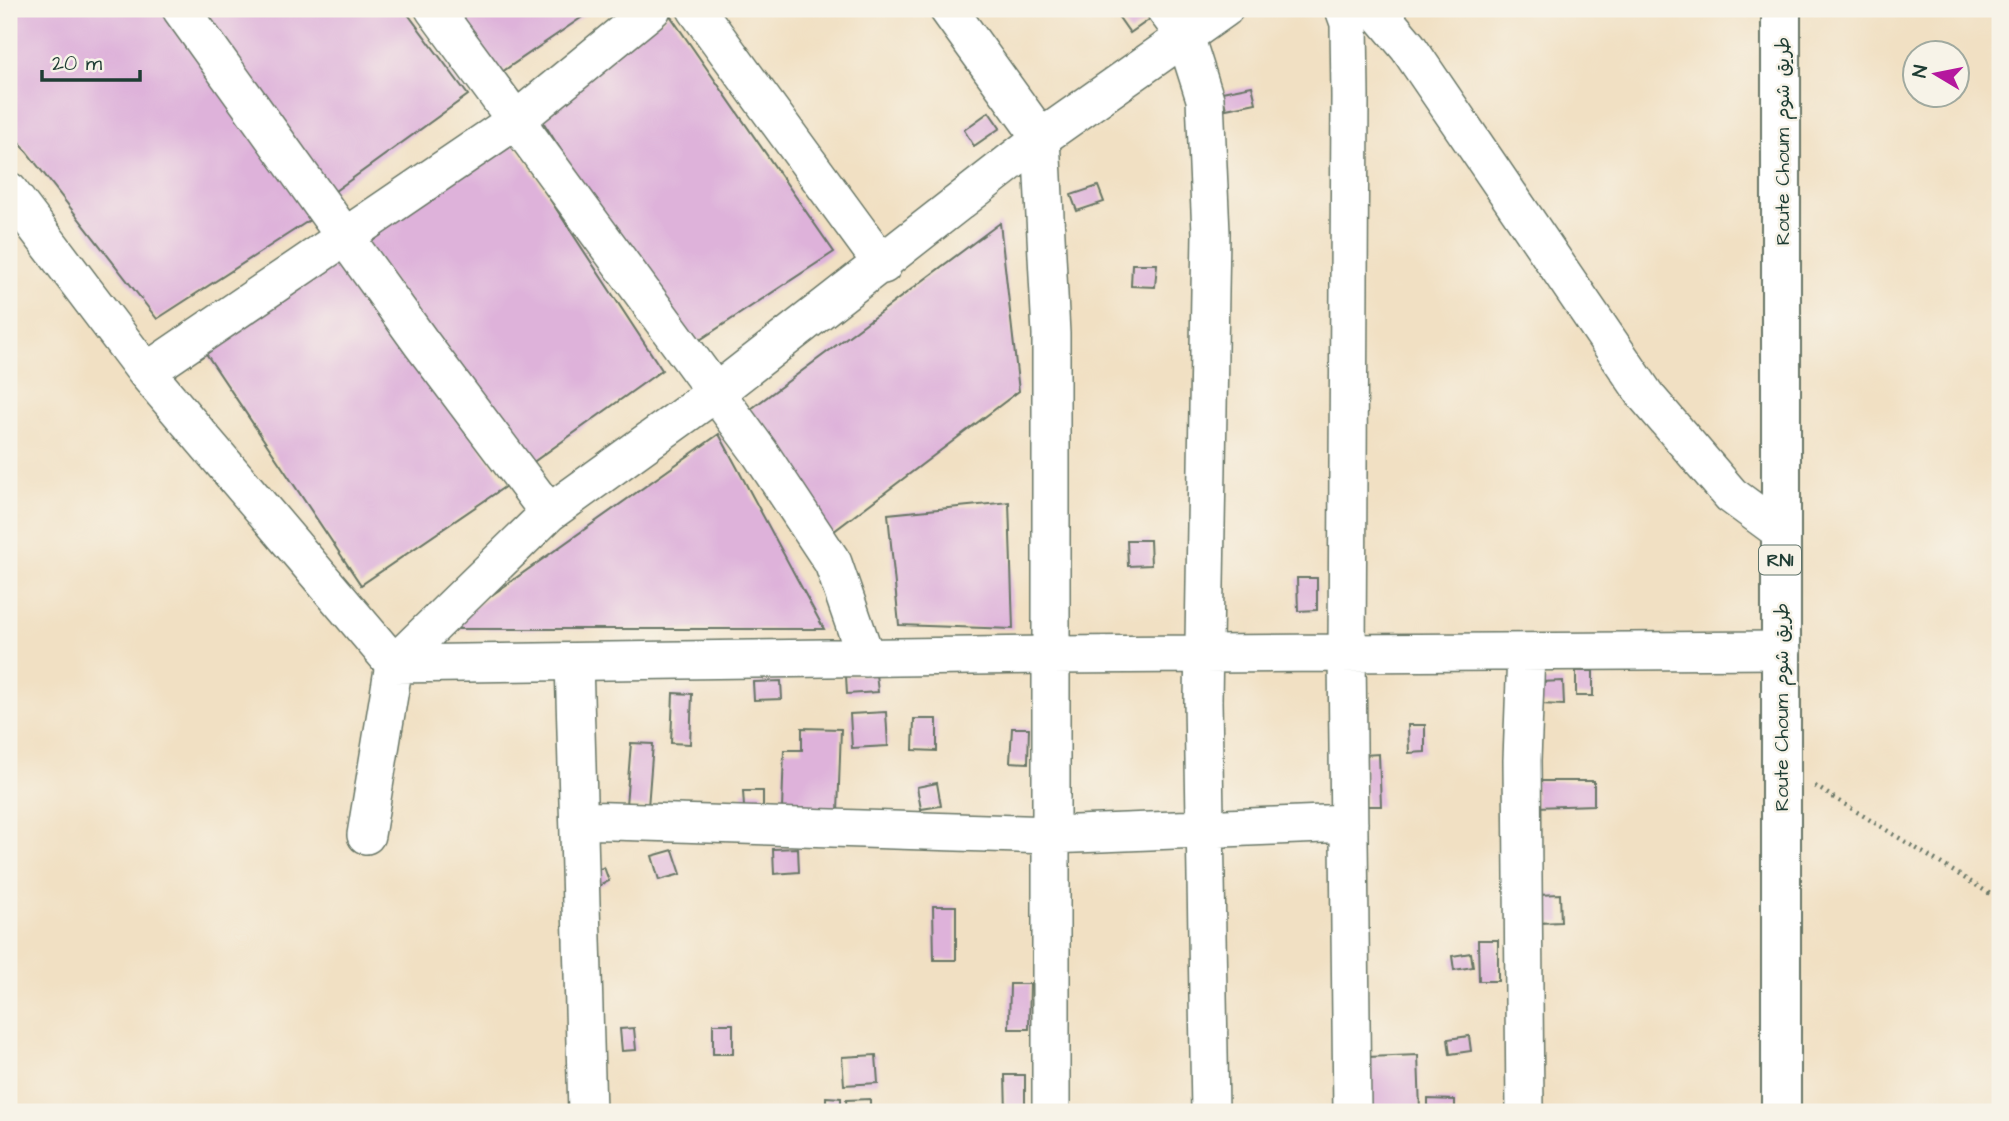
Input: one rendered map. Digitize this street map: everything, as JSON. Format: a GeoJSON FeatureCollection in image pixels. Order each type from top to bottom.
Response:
{"type":"FeatureCollection","features":[{"type":"Feature","properties":{"kind":"highway","name":"Route Choum طريق شوم"},"geometry":{"type":"LineString","coordinates":[[1781,1112],[1782,9]]}},
{"type":"Feature","properties":{"kind":"street"},"geometry":{"type":"LineString","coordinates":[[181,9],[549,513]]}},
{"type":"Feature","properties":{"kind":"street"},"geometry":{"type":"LineString","coordinates":[[435,9],[760,453],[833,563],[866,658]]}},
{"type":"Feature","properties":{"kind":"street"},"geometry":{"type":"LineString","coordinates":[[146,372],[515,121],[652,9]]}},
{"type":"Feature","properties":{"kind":"street"},"geometry":{"type":"LineString","coordinates":[[696,9],[883,265]]}},
{"type":"Feature","properties":{"kind":"street"},"geometry":{"type":"LineString","coordinates":[[948,9],[1041,138],[1051,334],[1051,1112]]}},
{"type":"Feature","properties":{"kind":"street"},"geometry":{"type":"LineString","coordinates":[[366,835],[394,664],[549,513],[715,393],[883,265],[1041,138],[1175,22],[1224,9]]}},
{"type":"Feature","properties":{"kind":"street"},"geometry":{"type":"LineString","coordinates":[[1344,9],[1349,23],[1350,96],[1347,654],[1352,1112]]}},
{"type":"Feature","properties":{"kind":"street"},"geometry":{"type":"LineString","coordinates":[[1376,9],[1408,47],[1646,396],[1731,495],[1780,531]]}},
{"type":"Feature","properties":{"kind":"street"},"geometry":{"type":"LineString","coordinates":[[1175,22],[1205,99],[1211,233],[1206,654],[1203,701],[1210,1112]]}},
{"type":"Feature","properties":{"kind":"street"},"geometry":{"type":"LineString","coordinates":[[9,191],[146,372],[394,664],[1051,655],[1782,650]]}},
{"type":"Feature","properties":{"kind":"street"},"geometry":{"type":"LineString","coordinates":[[1525,1112],[1522,760],[1526,653]]}},
{"type":"Feature","properties":{"kind":"street"},"geometry":{"type":"LineString","coordinates":[[574,663],[587,1112]]}},
{"type":"Feature","properties":{"kind":"street"},"geometry":{"type":"LineString","coordinates":[[580,820],[1051,835],[1206,827],[1349,824]]}},
{"type":"Feature","properties":{"kind":"path"},"geometry":{"type":"LineString","coordinates":[[1781,765],[2000,900]]}},
{"type":"Feature","properties":{"kind":"building"},"geometry":{"type":"Polygon","coordinates":[[[9,9],[168,9],[316,216],[157,319],[9,129],[9,9]]]}},
{"type":"Feature","properties":{"kind":"building"},"geometry":{"type":"Polygon","coordinates":[[[202,9],[404,9],[468,95],[328,196],[202,9]]]}},
{"type":"Feature","properties":{"kind":"building"},"geometry":{"type":"Polygon","coordinates":[[[450,9],[594,9],[496,76],[450,9]]]}},
{"type":"Feature","properties":{"kind":"building"},"geometry":{"type":"Polygon","coordinates":[[[1128,9],[1147,9],[1153,17],[1130,33],[1118,16],[1128,9]]]}},
{"type":"Feature","properties":{"kind":"building"},"geometry":{"type":"Polygon","coordinates":[[[669,14],[834,252],[686,349],[535,109],[669,14]]]}},
{"type":"Feature","properties":{"kind":"building"},"geometry":{"type":"Polygon","coordinates":[[[1252,86],[1256,103],[1226,109],[1222,92],[1252,86]]]}},
{"type":"Feature","properties":{"kind":"building"},"geometry":{"type":"Polygon","coordinates":[[[989,112],[1000,128],[974,146],[964,130],[989,112]]]}},
{"type":"Feature","properties":{"kind":"building"},"geometry":{"type":"Polygon","coordinates":[[[507,134],[662,370],[525,468],[359,234],[507,134]]]}},
{"type":"Feature","properties":{"kind":"building"},"geometry":{"type":"Polygon","coordinates":[[[1098,186],[1104,202],[1077,211],[1071,195],[1098,186]]]}},
{"type":"Feature","properties":{"kind":"building"},"geometry":{"type":"Polygon","coordinates":[[[1000,223],[1019,391],[821,541],[743,415],[1000,223]]]}},
{"type":"Feature","properties":{"kind":"building"},"geometry":{"type":"Polygon","coordinates":[[[342,241],[506,486],[361,585],[199,343],[342,241]]]}},
{"type":"Feature","properties":{"kind":"building"},"geometry":{"type":"Polygon","coordinates":[[[1132,264],[1157,264],[1155,287],[1131,286],[1132,264]]]}},
{"type":"Feature","properties":{"kind":"building"},"geometry":{"type":"Polygon","coordinates":[[[719,434],[824,629],[444,629],[719,434]]]}},
{"type":"Feature","properties":{"kind":"building"},"geometry":{"type":"Polygon","coordinates":[[[1009,502],[1013,629],[899,625],[888,514],[1009,502]]]}},
{"type":"Feature","properties":{"kind":"building"},"geometry":{"type":"Polygon","coordinates":[[[1127,540],[1150,540],[1151,565],[1128,566],[1127,540]]]}},
{"type":"Feature","properties":{"kind":"building"},"geometry":{"type":"Polygon","coordinates":[[[1297,578],[1317,578],[1317,610],[1298,611],[1297,578]]]}},
{"type":"Feature","properties":{"kind":"building"},"geometry":{"type":"Polygon","coordinates":[[[1576,671],[1593,671],[1593,696],[1576,696],[1576,671]]]}},
{"type":"Feature","properties":{"kind":"building"},"geometry":{"type":"Polygon","coordinates":[[[876,674],[878,692],[847,694],[846,676],[876,674]]]}},
{"type":"Feature","properties":{"kind":"building"},"geometry":{"type":"Polygon","coordinates":[[[781,681],[782,699],[754,700],[753,682],[781,681]]]}},
{"type":"Feature","properties":{"kind":"building"},"geometry":{"type":"Polygon","coordinates":[[[1563,681],[1564,705],[1539,704],[1539,682],[1563,681]]]}},
{"type":"Feature","properties":{"kind":"building"},"geometry":{"type":"Polygon","coordinates":[[[673,693],[692,694],[690,744],[671,743],[673,693]]]}},
{"type":"Feature","properties":{"kind":"building"},"geometry":{"type":"Polygon","coordinates":[[[886,712],[888,746],[852,748],[850,714],[886,712]]]}},
{"type":"Feature","properties":{"kind":"building"},"geometry":{"type":"Polygon","coordinates":[[[914,719],[937,719],[937,751],[913,750],[914,719]]]}},
{"type":"Feature","properties":{"kind":"building"},"geometry":{"type":"Polygon","coordinates":[[[1408,725],[1425,725],[1425,752],[1409,753],[1408,725]]]}},
{"type":"Feature","properties":{"kind":"building"},"geometry":{"type":"Polygon","coordinates":[[[802,728],[841,729],[838,812],[782,810],[784,750],[802,750],[802,728]]]}},
{"type":"Feature","properties":{"kind":"building"},"geometry":{"type":"Polygon","coordinates":[[[1012,728],[1029,728],[1028,763],[1010,762],[1012,728]]]}},
{"type":"Feature","properties":{"kind":"building"},"geometry":{"type":"Polygon","coordinates":[[[631,743],[653,744],[648,807],[626,805],[631,743]]]}},
{"type":"Feature","properties":{"kind":"building"},"geometry":{"type":"Polygon","coordinates":[[[1379,754],[1381,806],[1366,806],[1364,755],[1379,754]]]}},
{"type":"Feature","properties":{"kind":"building"},"geometry":{"type":"Polygon","coordinates":[[[1535,781],[1594,781],[1594,805],[1536,807],[1535,781]]]}},
{"type":"Feature","properties":{"kind":"building"},"geometry":{"type":"Polygon","coordinates":[[[937,783],[941,806],[921,809],[917,787],[937,783]]]}},
{"type":"Feature","properties":{"kind":"building"},"geometry":{"type":"Polygon","coordinates":[[[743,791],[763,791],[763,807],[744,807],[743,791]]]}},
{"type":"Feature","properties":{"kind":"building"},"geometry":{"type":"Polygon","coordinates":[[[798,848],[799,872],[774,874],[773,849],[798,848]]]}},
{"type":"Feature","properties":{"kind":"building"},"geometry":{"type":"Polygon","coordinates":[[[673,850],[681,874],[659,880],[652,856],[673,850]]]}},
{"type":"Feature","properties":{"kind":"building"},"geometry":{"type":"Polygon","coordinates":[[[604,867],[609,881],[595,888],[589,874],[604,867]]]}},
{"type":"Feature","properties":{"kind":"building"},"geometry":{"type":"Polygon","coordinates":[[[1560,894],[1561,922],[1539,923],[1537,895],[1560,894]]]}},
{"type":"Feature","properties":{"kind":"building"},"geometry":{"type":"Polygon","coordinates":[[[933,906],[956,906],[956,960],[934,960],[933,906]]]}},
{"type":"Feature","properties":{"kind":"building"},"geometry":{"type":"Polygon","coordinates":[[[1478,940],[1498,940],[1498,981],[1479,981],[1478,940]]]}},
{"type":"Feature","properties":{"kind":"building"},"geometry":{"type":"Polygon","coordinates":[[[1471,953],[1473,967],[1454,970],[1452,956],[1471,953]]]}},
{"type":"Feature","properties":{"kind":"building"},"geometry":{"type":"Polygon","coordinates":[[[1010,984],[1030,984],[1029,1029],[1009,1029],[1010,984]]]}},
{"type":"Feature","properties":{"kind":"building"},"geometry":{"type":"Polygon","coordinates":[[[713,1024],[733,1024],[733,1054],[713,1054],[713,1024]]]}},
{"type":"Feature","properties":{"kind":"building"},"geometry":{"type":"Polygon","coordinates":[[[634,1028],[636,1050],[622,1051],[620,1029],[634,1028]]]}},
{"type":"Feature","properties":{"kind":"building"},"geometry":{"type":"Polygon","coordinates":[[[1469,1036],[1471,1051],[1450,1054],[1448,1039],[1469,1036]]]}},
{"type":"Feature","properties":{"kind":"building"},"geometry":{"type":"Polygon","coordinates":[[[876,1055],[878,1083],[844,1085],[842,1057],[876,1055]]]}},
{"type":"Feature","properties":{"kind":"building"},"geometry":{"type":"Polygon","coordinates":[[[1418,1055],[1420,1111],[1369,1112],[1367,1057],[1418,1055]]]}},
{"type":"Feature","properties":{"kind":"building"},"geometry":{"type":"Polygon","coordinates":[[[1005,1075],[1025,1075],[1025,1112],[1006,1112],[1005,1075]]]}},
{"type":"Feature","properties":{"kind":"building"},"geometry":{"type":"Polygon","coordinates":[[[826,1097],[841,1098],[841,1112],[826,1112],[826,1097]]]}},
{"type":"Feature","properties":{"kind":"building"},"geometry":{"type":"Polygon","coordinates":[[[870,1099],[870,1112],[847,1112],[846,1100],[870,1099]]]}},
{"type":"Feature","properties":{"kind":"building"},"geometry":{"type":"Polygon","coordinates":[[[1428,1099],[1455,1100],[1455,1112],[1428,1112],[1428,1099]]]}}]}
